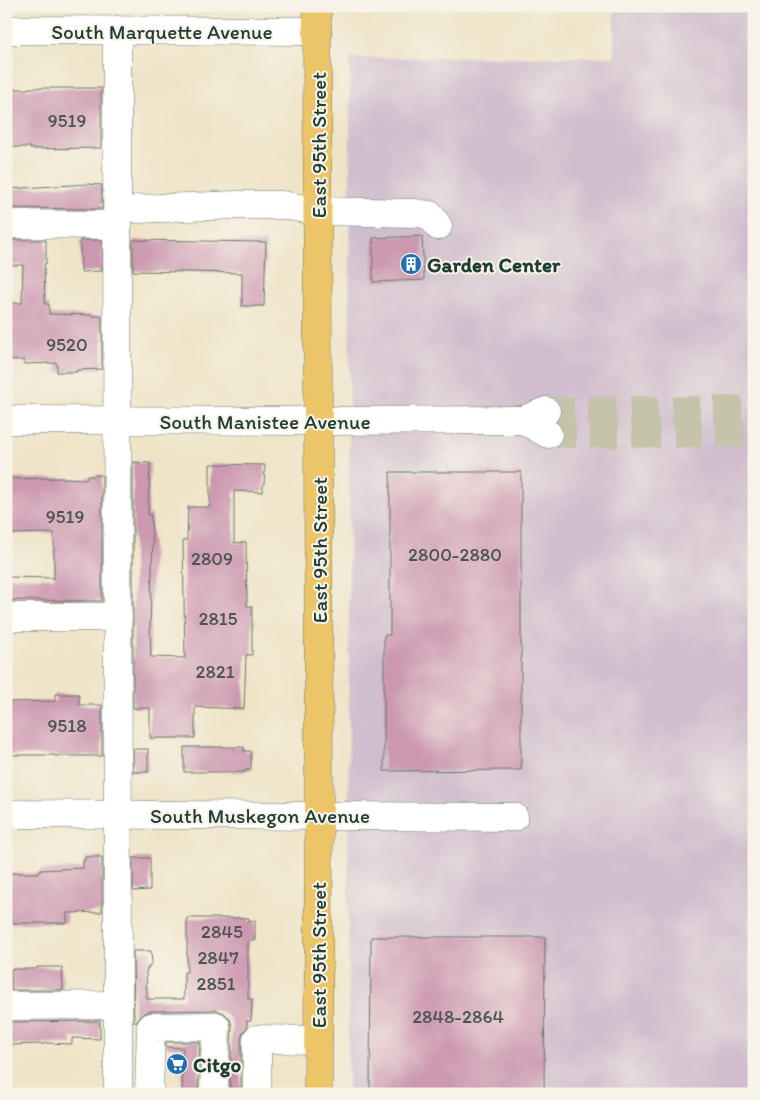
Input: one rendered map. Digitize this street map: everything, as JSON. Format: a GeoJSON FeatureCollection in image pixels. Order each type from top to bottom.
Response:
{"type":"FeatureCollection","features":[{"type":"Feature","properties":{"kind":"main road","name":"East 95th Street"},"geometry":{"type":"LineString","coordinates":[[317,19],[319,421],[318,1094]]}},
{"type":"Feature","properties":{"kind":"street","name":"South Marquette Avenue"},"geometry":{"type":"LineString","coordinates":[[6,30],[117,30],[317,19]]}},
{"type":"Feature","properties":{"kind":"street"},"geometry":{"type":"LineString","coordinates":[[117,30],[128,217],[118,421],[118,1094]]}},
{"type":"Feature","properties":{"kind":"street"},"geometry":{"type":"LineString","coordinates":[[6,224],[128,217],[264,205],[318,211],[416,213],[430,215],[438,226]]}},
{"type":"Feature","properties":{"kind":"street","name":"South Manistee Avenue"},"geometry":{"type":"LineString","coordinates":[[6,420],[539,422]]}},
{"type":"Feature","properties":{"kind":"street"},"geometry":{"type":"LineString","coordinates":[[6,616],[118,617]]}},
{"type":"Feature","properties":{"kind":"street","name":"South Muskegon Avenue"},"geometry":{"type":"LineString","coordinates":[[6,814],[514,817]]}},
{"type":"Feature","properties":{"kind":"street"},"geometry":{"type":"LineString","coordinates":[[6,1006],[118,1006]]}},
{"type":"Feature","properties":{"kind":"street"},"geometry":{"type":"LineString","coordinates":[[149,1094],[150,1027],[216,1026],[214,1094]]}},
{"type":"Feature","properties":{"kind":"street"},"geometry":{"type":"LineString","coordinates":[[257,1094],[257,1039],[318,1040]]}},
{"type":"Feature","properties":{"kind":"shaded area"},"geometry":{"type":"Polygon","coordinates":[[[614,6],[754,6],[754,1094],[348,1094],[350,58],[614,57],[614,6]]]}},
{"type":"Feature","properties":{"kind":"building"},"geometry":{"type":"Polygon","coordinates":[[[101,88],[101,148],[30,149],[30,147],[6,147],[6,89],[101,88]]]}},
{"type":"Feature","properties":{"kind":"building"},"geometry":{"type":"Polygon","coordinates":[[[88,184],[102,185],[102,209],[6,208],[6,189],[88,184]]]}},
{"type":"Feature","properties":{"kind":"building"},"geometry":{"type":"Polygon","coordinates":[[[422,236],[424,280],[373,282],[373,238],[422,236]]]}},
{"type":"Feature","properties":{"kind":"building"},"geometry":{"type":"Polygon","coordinates":[[[6,240],[46,240],[46,264],[44,264],[45,304],[49,304],[49,314],[102,316],[102,369],[57,372],[57,363],[24,364],[24,360],[6,360],[6,303],[22,303],[23,265],[6,265],[6,240]]]}},
{"type":"Feature","properties":{"kind":"building"},"geometry":{"type":"Polygon","coordinates":[[[80,240],[102,240],[102,271],[81,272],[80,240]]]}},
{"type":"Feature","properties":{"kind":"building"},"geometry":{"type":"Polygon","coordinates":[[[133,240],[266,242],[264,306],[242,306],[242,273],[133,271],[133,240]]]}},
{"type":"Feature","properties":{"kind":"building"},"geometry":{"type":"Polygon","coordinates":[[[133,462],[150,463],[148,515],[151,515],[153,539],[150,626],[151,657],[185,658],[183,540],[187,540],[188,507],[210,507],[210,464],[265,465],[263,492],[234,491],[234,543],[246,542],[247,606],[252,606],[252,655],[246,655],[244,709],[195,707],[195,738],[150,738],[150,708],[133,708],[133,462]]]}},
{"type":"Feature","properties":{"kind":"building"},"geometry":{"type":"Polygon","coordinates":[[[390,472],[521,472],[521,770],[384,771],[384,635],[390,635],[390,472]]]}},
{"type":"Feature","properties":{"kind":"building"},"geometry":{"type":"Polygon","coordinates":[[[102,475],[102,601],[6,600],[6,577],[54,578],[54,533],[6,534],[6,479],[87,479],[87,476],[102,475]]]}},
{"type":"Feature","properties":{"kind":"building"},"geometry":{"type":"Polygon","coordinates":[[[55,694],[79,694],[79,705],[102,705],[102,756],[6,755],[6,702],[55,701],[55,694]]]}},
{"type":"Feature","properties":{"kind":"building"},"geometry":{"type":"Polygon","coordinates":[[[184,747],[244,747],[244,751],[251,751],[251,770],[245,770],[245,772],[184,772],[184,747]]]}},
{"type":"Feature","properties":{"kind":"building"},"geometry":{"type":"Polygon","coordinates":[[[133,749],[148,749],[148,772],[133,772],[133,749]]]}},
{"type":"Feature","properties":{"kind":"building"},"geometry":{"type":"Polygon","coordinates":[[[85,857],[102,857],[102,912],[67,913],[67,923],[6,923],[6,873],[38,873],[40,870],[83,868],[85,857]]]}},
{"type":"Feature","properties":{"kind":"building"},"geometry":{"type":"Polygon","coordinates":[[[133,858],[150,858],[150,890],[133,891],[133,858]]]}},
{"type":"Feature","properties":{"kind":"building"},"geometry":{"type":"Polygon","coordinates":[[[187,918],[249,918],[248,921],[255,921],[255,940],[248,940],[248,999],[252,999],[251,1021],[247,1021],[247,1028],[243,1032],[241,1039],[241,1094],[230,1094],[232,1026],[230,1019],[224,1013],[216,1010],[151,1011],[143,1014],[137,1022],[134,1022],[133,951],[151,951],[152,962],[146,971],[147,999],[184,999],[184,972],[187,972],[187,918]]]}},
{"type":"Feature","properties":{"kind":"building"},"geometry":{"type":"Polygon","coordinates":[[[371,937],[545,937],[544,1094],[370,1094],[371,937]]]}},
{"type":"Feature","properties":{"kind":"building"},"geometry":{"type":"Polygon","coordinates":[[[37,967],[62,967],[63,990],[11,990],[11,969],[37,969],[37,967]]]}},
{"type":"Feature","properties":{"kind":"building"},"geometry":{"type":"Polygon","coordinates":[[[100,1021],[100,1039],[72,1038],[72,1044],[6,1045],[6,1022],[100,1021]]]}},
{"type":"Feature","properties":{"kind":"building"},"geometry":{"type":"Polygon","coordinates":[[[166,1042],[200,1042],[198,1094],[182,1094],[183,1048],[166,1047],[166,1042]]]}},
{"type":"Feature","properties":{"kind":"tunnel"},"geometry":{"type":"LineString","coordinates":[[546,411],[754,410]]}},
{"type":"Feature","properties":{"kind":"tunnel"},"geometry":{"type":"LineString","coordinates":[[548,434],[754,433]]}},
{"type":"Feature","properties":{"kind":"railway"},"geometry":{"type":"LineString","coordinates":[[751,1094],[754,1080]]}},
{"type":"Feature","properties":{"kind":"place","name":"Garden Center"},"geometry":{"type":"Point","coordinates":[411,264]}},
{"type":"Feature","properties":{"kind":"place","name":"Citgo"},"geometry":{"type":"Point","coordinates":[177,1064]}}]}
